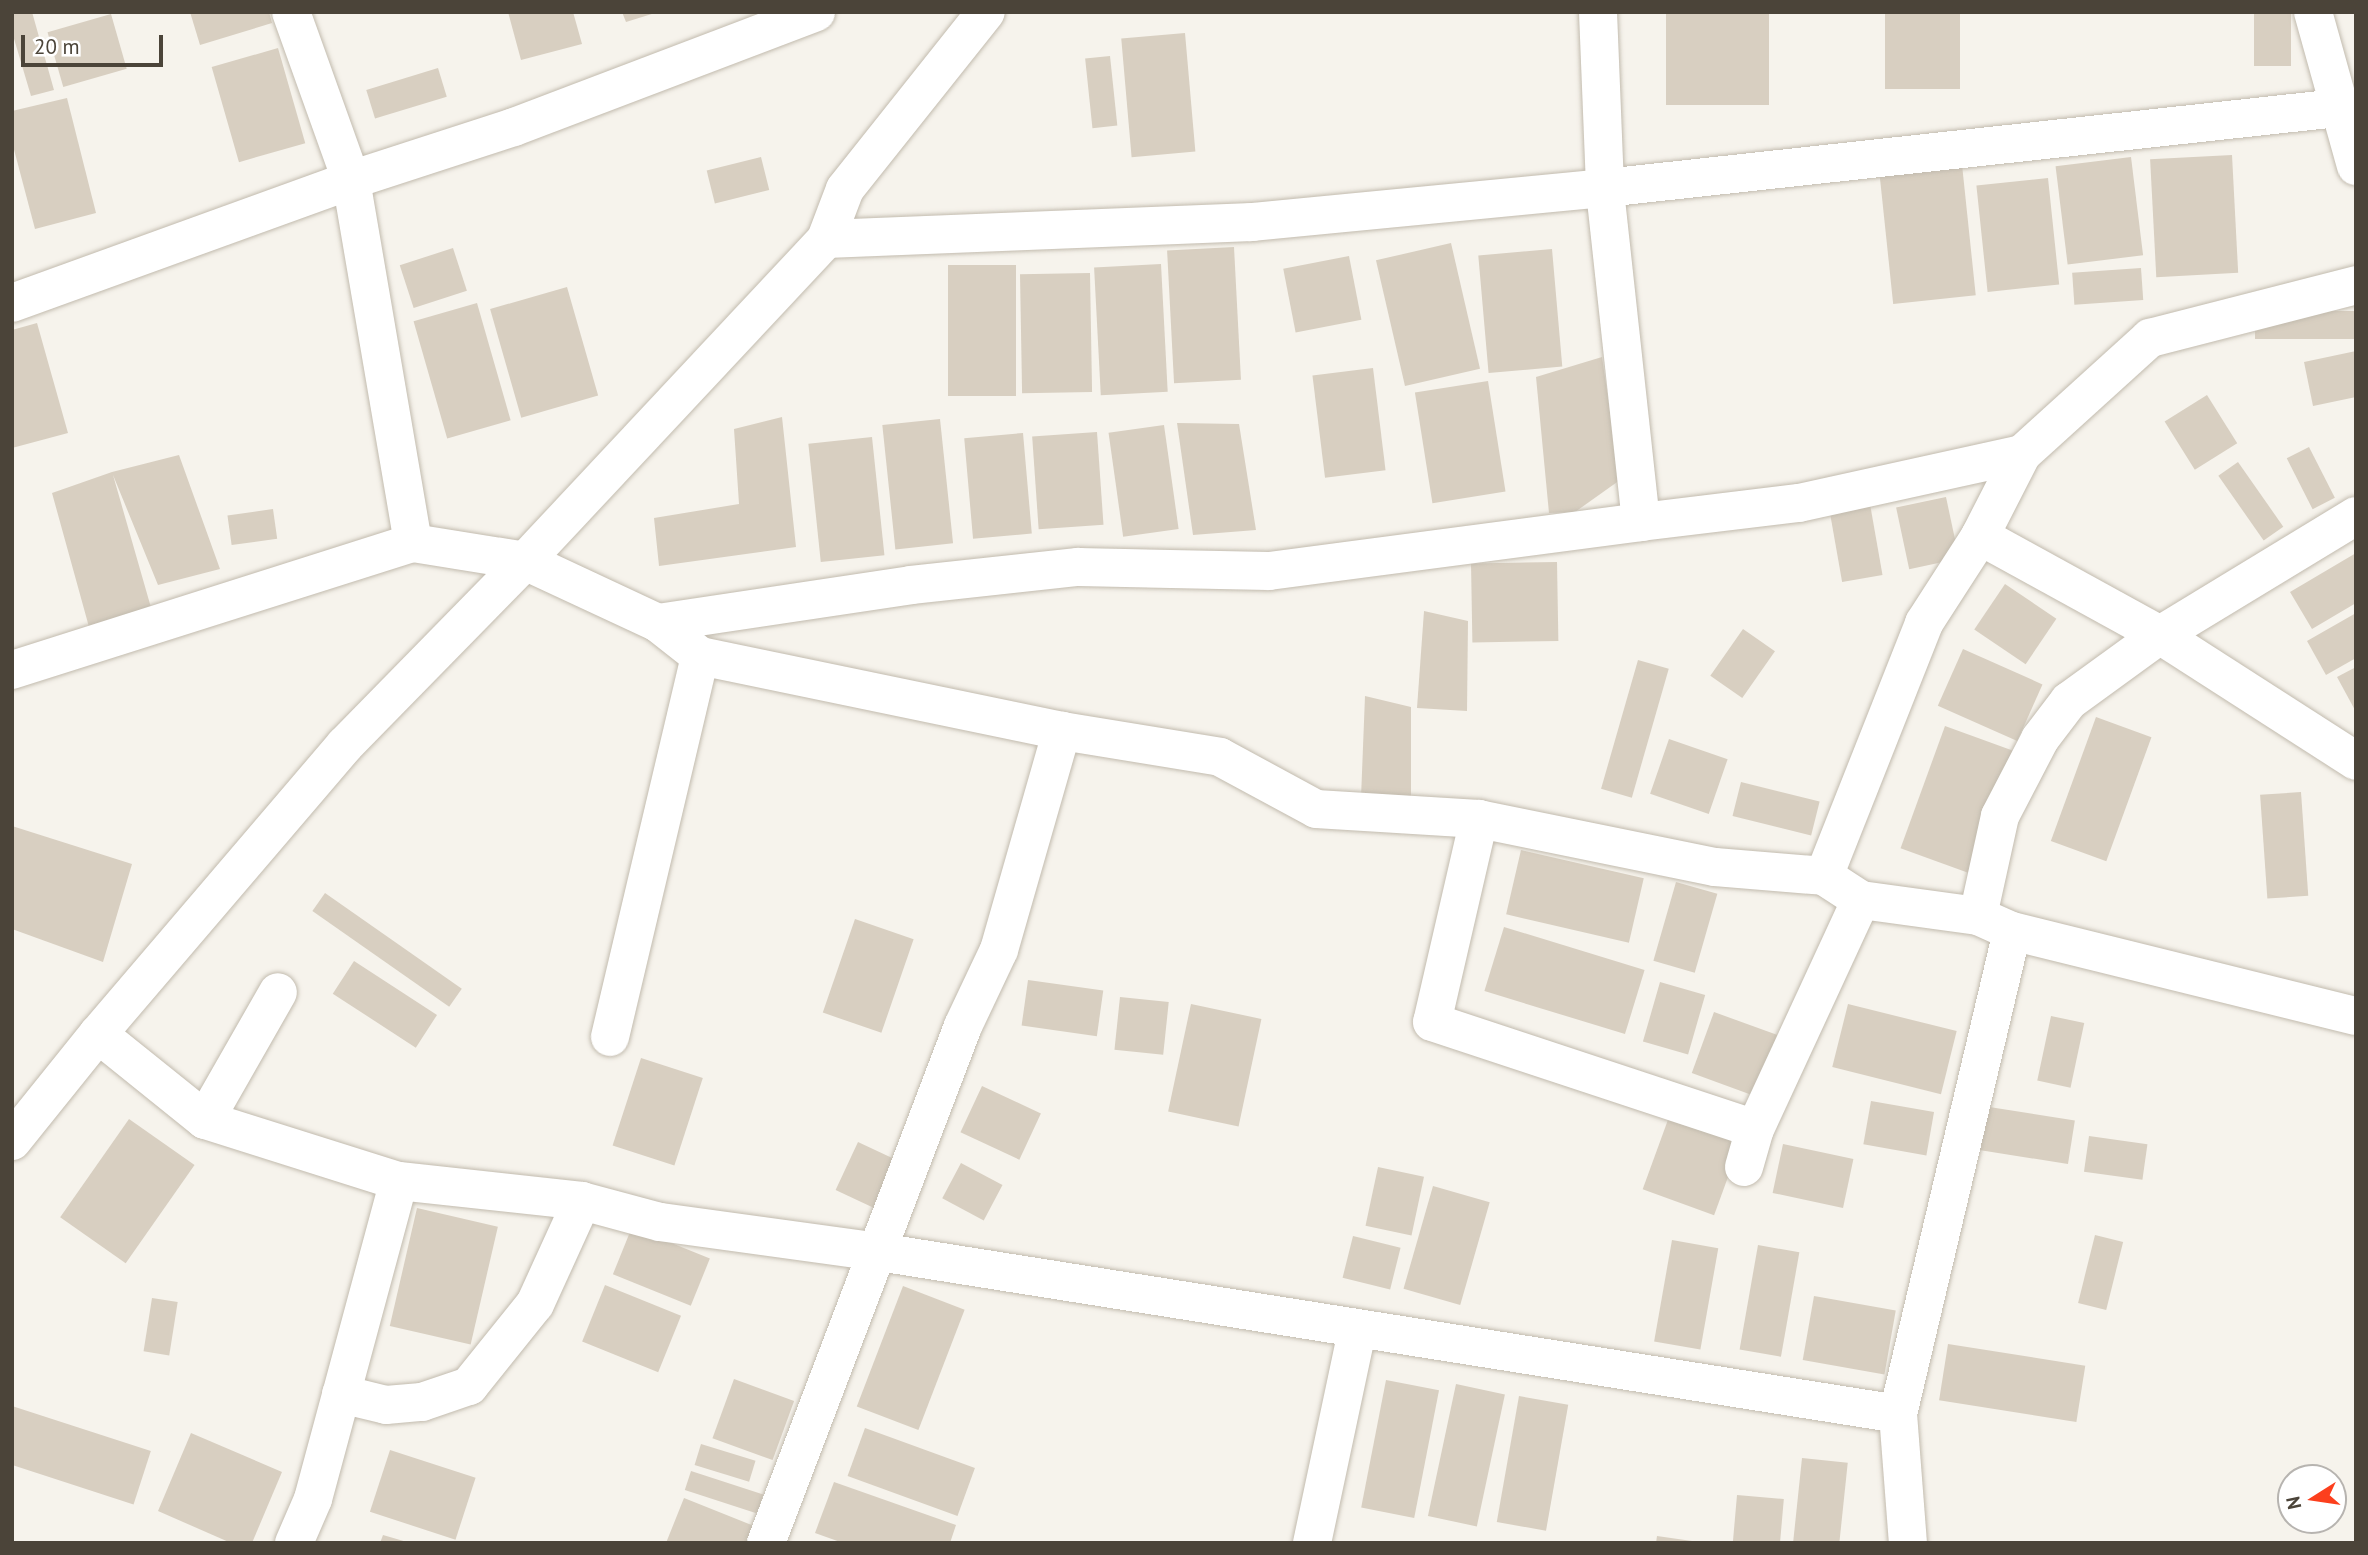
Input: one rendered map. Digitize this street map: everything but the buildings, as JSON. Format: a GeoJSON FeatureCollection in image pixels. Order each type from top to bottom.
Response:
{"type":"FeatureCollection","features":[{"type":"Feature","properties":{"kind":"street"},"geometry":{"type":"LineString","coordinates":[[291,12],[351,180],[413,543]]}},
{"type":"Feature","properties":{"kind":"street"},"geometry":{"type":"LineString","coordinates":[[12,303],[351,180],[514,127],[816,12]]}},
{"type":"Feature","properties":{"kind":"street"},"geometry":{"type":"LineString","coordinates":[[12,1141],[98,1034],[345,745],[525,561],[826,239],[845,189],[986,12]]}},
{"type":"Feature","properties":{"kind":"street"},"geometry":{"type":"LineString","coordinates":[[1598,12],[1605,188],[1641,522]]}},
{"type":"Feature","properties":{"kind":"street"},"geometry":{"type":"LineString","coordinates":[[2313,12],[2356,166]]}},
{"type":"Feature","properties":{"kind":"street"},"geometry":{"type":"LineString","coordinates":[[826,239],[1252,222],[1605,188],[2338,108]]}},
{"type":"Feature","properties":{"kind":"street"},"geometry":{"type":"LineString","coordinates":[[1824,876],[1924,623],[1980,536],[2021,454],[2150,338],[2356,285]]}},
{"type":"Feature","properties":{"kind":"street"},"geometry":{"type":"LineString","coordinates":[[659,623],[911,585],[1064,568],[1269,571],[1799,503],[2021,454]]}},
{"type":"Feature","properties":{"kind":"street"},"geometry":{"type":"LineString","coordinates":[[1908,1543],[1898,1414],[1995,923],[2000,816],[2040,739],[2069,701],[2160,635],[2356,516]]}},
{"type":"Feature","properties":{"kind":"street"},"geometry":{"type":"LineString","coordinates":[[1980,536],[2160,635],[2356,761]]}},
{"type":"Feature","properties":{"kind":"street"},"geometry":{"type":"LineString","coordinates":[[12,670],[413,543],[525,561],[659,623],[700,656],[1062,731],[1220,757],[1316,809],[1479,819],[1715,867],[1824,876],[1861,900],[1995,923],[2356,1016]]}},
{"type":"Feature","properties":{"kind":"street"},"geometry":{"type":"LineString","coordinates":[[610,1037],[700,656]]}},
{"type":"Feature","properties":{"kind":"street"},"geometry":{"type":"LineString","coordinates":[[766,1543],[963,1026],[999,950],[1062,731]]}},
{"type":"Feature","properties":{"kind":"street"},"geometry":{"type":"LineString","coordinates":[[1479,819],[1432,1022],[1755,1129]]}},
{"type":"Feature","properties":{"kind":"street"},"geometry":{"type":"LineString","coordinates":[[1744,1167],[1755,1129],[1861,900]]}},
{"type":"Feature","properties":{"kind":"street"},"geometry":{"type":"LineString","coordinates":[[205,1121],[278,992]]}},
{"type":"Feature","properties":{"kind":"street"},"geometry":{"type":"LineString","coordinates":[[98,1034],[205,1121],[399,1181],[582,1201],[660,1223],[879,1252],[1357,1331],[1898,1414]]}},
{"type":"Feature","properties":{"kind":"street"},"geometry":{"type":"LineString","coordinates":[[294,1543],[313,1499],[399,1181]]}},
{"type":"Feature","properties":{"kind":"street"},"geometry":{"type":"LineString","coordinates":[[341,1394],[386,1405],[422,1402],[469,1386],[536,1304],[582,1201]]}},
{"type":"Feature","properties":{"kind":"street"},"geometry":{"type":"LineString","coordinates":[[1311,1543],[1357,1331]]}}]}
